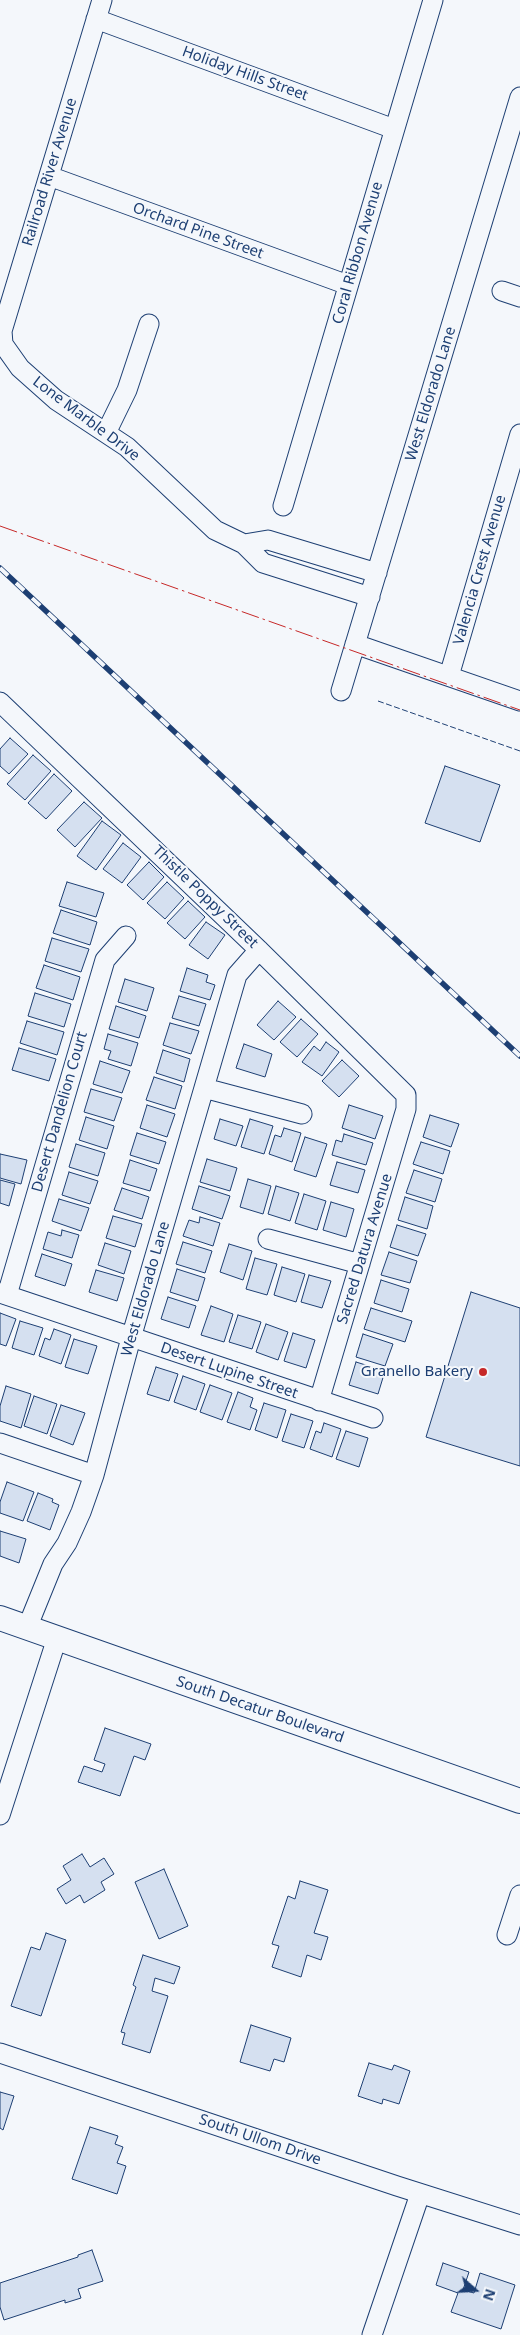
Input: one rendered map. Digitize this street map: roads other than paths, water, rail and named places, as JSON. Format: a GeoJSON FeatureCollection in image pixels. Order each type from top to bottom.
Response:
{"type":"FeatureCollection","features":[{"type":"Feature","properties":{"kind":"main road","name":"South Decatur Boulevard"},"geometry":{"type":"LineString","coordinates":[[0,1618],[520,1801]]}},
{"type":"Feature","properties":{"kind":"street","name":"Railroad River Avenue"},"geometry":{"type":"LineString","coordinates":[[3,344],[2,331],[102,0]]}},
{"type":"Feature","properties":{"kind":"street","name":"Coral Ribbon Avenue"},"geometry":{"type":"LineString","coordinates":[[283,506],[433,0]]}},
{"type":"Feature","properties":{"kind":"street","name":"Holiday Hills Street"},"geometry":{"type":"LineString","coordinates":[[96,19],[394,129]]}},
{"type":"Feature","properties":{"kind":"street","name":"West Eldorado Lane"},"geometry":{"type":"LineString","coordinates":[[341,691],[520,97]]}},
{"type":"Feature","properties":{"kind":"street","name":"Orchard Pine Street"},"geometry":{"type":"LineString","coordinates":[[49,176],[348,285]]}},
{"type":"Feature","properties":{"kind":"street"},"geometry":{"type":"LineString","coordinates":[[502,291],[520,298]]}},
{"type":"Feature","properties":{"kind":"street"},"geometry":{"type":"LineString","coordinates":[[106,433],[127,390],[149,324]]}},
{"type":"Feature","properties":{"kind":"street","name":"Lone Marble Drive"},"geometry":{"type":"LineString","coordinates":[[3,344],[20,368],[56,400],[126,447],[215,530],[244,544],[264,562],[370,597]]}},
{"type":"Feature","properties":{"kind":"street","name":"Valencia Crest Avenue"},"geometry":{"type":"LineString","coordinates":[[449,676],[520,434]]}},
{"type":"Feature","properties":{"kind":"street"},"geometry":{"type":"LineString","coordinates":[[244,544],[268,540],[377,573]]}},
{"type":"Feature","properties":{"kind":"street"},"geometry":{"type":"LineString","coordinates":[[355,644],[520,701]]}},
{"type":"Feature","properties":{"kind":"street","name":"Thistle Poppy Street"},"geometry":{"type":"LineString","coordinates":[[0,702],[259,950],[406,1095]]}},
{"type":"Feature","properties":{"kind":"street","name":"Desert Dandelion Court"},"geometry":{"type":"LineString","coordinates":[[3,1294],[105,960],[126,936]]}},
{"type":"Feature","properties":{"kind":"street","name":"West Eldorado Lane"},"geometry":{"type":"LineString","coordinates":[[27,1628],[53,1564],[67,1543],[81,1512],[94,1475],[131,1338],[237,975],[259,950]]}},
{"type":"Feature","properties":{"kind":"street"},"geometry":{"type":"LineString","coordinates":[[204,1088],[302,1114]]}},
{"type":"Feature","properties":{"kind":"street","name":"Sacred Datura Avenue"},"geometry":{"type":"LineString","coordinates":[[319,1401],[406,1109],[406,1095]]}},
{"type":"Feature","properties":{"kind":"street"},"geometry":{"type":"LineString","coordinates":[[268,1239],[360,1264]]}},
{"type":"Feature","properties":{"kind":"street","name":"Desert Lupine Street"},"geometry":{"type":"LineString","coordinates":[[3,1294],[373,1418]]}},
{"type":"Feature","properties":{"kind":"street"},"geometry":{"type":"LineString","coordinates":[[1,1446],[94,1475]]}},
{"type":"Feature","properties":{"kind":"street"},"geometry":{"type":"LineString","coordinates":[[0,1814],[57,1638]]}},
{"type":"Feature","properties":{"kind":"street"},"geometry":{"type":"LineString","coordinates":[[507,1935],[520,1895]]}},
{"type":"Feature","properties":{"kind":"street","name":"South Ullom Drive"},"geometry":{"type":"LineString","coordinates":[[0,2053],[420,2194],[520,2225]]}},
{"type":"Feature","properties":{"kind":"street"},"geometry":{"type":"LineString","coordinates":[[372,2335],[420,2194]]}},
{"type":"Feature","properties":{"kind":"railway"},"geometry":{"type":"LineString","coordinates":[[0,568],[520,1056]]}},
{"type":"Feature","properties":{"kind":"place","name":"Granello Bakery"},"geometry":{"type":"Point","coordinates":[483,1372]}}]}
